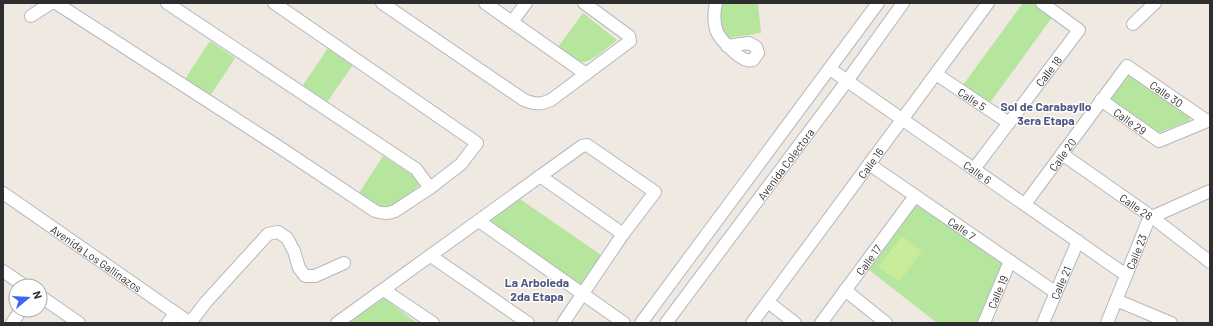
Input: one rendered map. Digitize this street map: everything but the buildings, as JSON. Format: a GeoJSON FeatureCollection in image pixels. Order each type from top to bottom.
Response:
{"type":"FeatureCollection","features":[{"type":"Feature","properties":{"kind":"street"},"geometry":{"type":"LineString","coordinates":[[31,16],[50,3]]}},
{"type":"Feature","properties":{"kind":"street"},"geometry":{"type":"LineString","coordinates":[[56,3],[375,211],[382,213],[395,211],[430,188],[461,164],[477,143],[274,3]]}},
{"type":"Feature","properties":{"kind":"street"},"geometry":{"type":"LineString","coordinates":[[167,3],[416,169],[430,188]]}},
{"type":"Feature","properties":{"kind":"street"},"geometry":{"type":"LineString","coordinates":[[382,3],[524,100],[542,104],[551,100],[630,41],[630,36],[584,3]]}},
{"type":"Feature","properties":{"kind":"street"},"geometry":{"type":"LineString","coordinates":[[485,3],[586,74]]}},
{"type":"Feature","properties":{"kind":"street"},"geometry":{"type":"LineString","coordinates":[[512,22],[526,3]]}},
{"type":"Feature","properties":{"kind":"street"},"geometry":{"type":"LineString","coordinates":[[716,3],[714,13],[716,32],[727,46]]}},
{"type":"Feature","properties":{"kind":"street","name":"Avenida Colectora"},"geometry":{"type":"LineString","coordinates":[[641,323],[878,3]]}},
{"type":"Feature","properties":{"kind":"street","name":"Avenida Colectora"},"geometry":{"type":"LineString","coordinates":[[666,323],[847,81],[903,3]]}},
{"type":"Feature","properties":{"kind":"street","name":"Calle 16"},"geometry":{"type":"LineString","coordinates":[[752,323],[988,3]]}},
{"type":"Feature","properties":{"kind":"street","name":"Calle 18"},"geometry":{"type":"LineString","coordinates":[[974,169],[1079,30],[1042,3]]}},
{"type":"Feature","properties":{"kind":"street"},"geometry":{"type":"LineString","coordinates":[[1133,24],[1155,3]]}},
{"type":"Feature","properties":{"kind":"street","name":"Calle 20"},"geometry":{"type":"LineString","coordinates":[[1025,204],[1127,66]]}},
{"type":"Feature","properties":{"kind":"street","name":"Calle 30"},"geometry":{"type":"LineString","coordinates":[[1127,66],[1208,120]]}},
{"type":"Feature","properties":{"kind":"street","name":"Calle 6"},"geometry":{"type":"LineString","coordinates":[[830,69],[1126,275]]}},
{"type":"Feature","properties":{"kind":"street","name":"Calle 5"},"geometry":{"type":"LineString","coordinates":[[936,74],[1009,123]]}},
{"type":"Feature","properties":{"kind":"street","name":"Calle 29"},"geometry":{"type":"LineString","coordinates":[[1101,100],[1159,141],[1208,120]]}},
{"type":"Feature","properties":{"kind":"street"},"geometry":{"type":"LineString","coordinates":[[337,323],[582,146],[587,145],[655,192],[623,234],[563,323]]}},
{"type":"Feature","properties":{"kind":"street","name":"Calle 28"},"geometry":{"type":"LineString","coordinates":[[1062,154],[1205,252],[1210,262]]}},
{"type":"Feature","properties":{"kind":"street","name":"Calle 7"},"geometry":{"type":"LineString","coordinates":[[870,164],[1055,292]]}},
{"type":"Feature","properties":{"kind":"street"},"geometry":{"type":"LineString","coordinates":[[540,176],[623,234]]}},
{"type":"Feature","properties":{"kind":"street"},"geometry":{"type":"LineString","coordinates":[[1152,217],[1210,191]]}},
{"type":"Feature","properties":{"kind":"street","name":"Avenida Los Gallinazos"},"geometry":{"type":"LineString","coordinates":[[3,193],[190,323]]}},
{"type":"Feature","properties":{"kind":"street","name":"Calle 17"},"geometry":{"type":"LineString","coordinates":[[821,323],[915,196]]}},
{"type":"Feature","properties":{"kind":"street","name":"Calle 23"},"geometry":{"type":"LineString","coordinates":[[1106,323],[1148,221],[1152,217]]}},
{"type":"Feature","properties":{"kind":"street"},"geometry":{"type":"LineString","coordinates":[[479,221],[624,323]]}},
{"type":"Feature","properties":{"kind":"street"},"geometry":{"type":"LineString","coordinates":[[190,323],[206,302],[268,234],[278,232],[287,238],[294,251],[299,268],[305,276],[315,276],[344,263]]}},
{"type":"Feature","properties":{"kind":"street","name":"Calle 21"},"geometry":{"type":"LineString","coordinates":[[1043,323],[1078,241]]}},
{"type":"Feature","properties":{"kind":"street"},"geometry":{"type":"LineString","coordinates":[[431,256],[528,323]]}},
{"type":"Feature","properties":{"kind":"street","name":"Calle 19"},"geometry":{"type":"LineString","coordinates":[[984,323],[1010,261]]}},
{"type":"Feature","properties":{"kind":"street"},"geometry":{"type":"LineString","coordinates":[[3,271],[13,278]]}},
{"type":"Feature","properties":{"kind":"street"},"geometry":{"type":"LineString","coordinates":[[384,290],[433,323]]}},
{"type":"Feature","properties":{"kind":"street"},"geometry":{"type":"LineString","coordinates":[[845,290],[886,323]]}},
{"type":"Feature","properties":{"kind":"street"},"geometry":{"type":"LineString","coordinates":[[1116,300],[1168,322]]}},
{"type":"Feature","properties":{"kind":"street"},"geometry":{"type":"LineString","coordinates":[[48,302],[79,323]]}},
{"type":"Feature","properties":{"kind":"street"},"geometry":{"type":"LineString","coordinates":[[768,302],[794,323]]}},
{"type":"Feature","properties":{"kind":"street"},"geometry":{"type":"LineString","coordinates":[[168,323],[176,313]]}},
{"type":"Feature","properties":{"kind":"green space"},"geometry":{"type":"Polygon","coordinates":[[[722,3],[758,3],[761,33],[729,38],[723,29],[721,21],[722,3]]]}},
{"type":"Feature","properties":{"kind":"green space"},"geometry":{"type":"Polygon","coordinates":[[[1023,3],[1034,3],[1053,16],[989,104],[963,85],[1023,3]]]}},
{"type":"Feature","properties":{"kind":"green space"},"geometry":{"type":"Polygon","coordinates":[[[583,13],[617,40],[596,57],[579,62],[572,59],[558,47],[583,13]]]}},
{"type":"Feature","properties":{"kind":"green space"},"geometry":{"type":"Polygon","coordinates":[[[210,41],[235,58],[210,96],[185,79],[210,41]]]}},
{"type":"Feature","properties":{"kind":"green space"},"geometry":{"type":"Polygon","coordinates":[[[328,48],[353,65],[327,102],[303,85],[328,48]]]}},
{"type":"Feature","properties":{"kind":"green space"},"geometry":{"type":"Polygon","coordinates":[[[1130,74],[1190,116],[1189,121],[1158,133],[1110,100],[1130,74]]]}},
{"type":"Feature","properties":{"kind":"green space"},"geometry":{"type":"Polygon","coordinates":[[[383,156],[412,175],[420,185],[396,204],[385,207],[380,206],[359,193],[383,156]]]}},
{"type":"Feature","properties":{"kind":"green space"},"geometry":{"type":"Polygon","coordinates":[[[520,199],[601,255],[579,286],[488,222],[520,199]]]}},
{"type":"Feature","properties":{"kind":"green space"},"geometry":{"type":"Polygon","coordinates":[[[916,205],[1003,262],[977,323],[937,323],[868,269],[916,205]]]}},
{"type":"Feature","properties":{"kind":"green space"},"geometry":{"type":"Polygon","coordinates":[[[902,236],[922,251],[899,282],[879,267],[902,236]]]}},
{"type":"Feature","properties":{"kind":"green space"},"geometry":{"type":"Polygon","coordinates":[[[384,298],[417,323],[347,323],[384,298]]]}},
{"type":"Feature","properties":{"kind":"district","name":"Sol de Carabayllo 3era Etapa"},"geometry":{"type":"Point","coordinates":[1046,113]}},
{"type":"Feature","properties":{"kind":"district","name":"La Arboleda 2da Etapa"},"geometry":{"type":"Point","coordinates":[537,289]}}]}
